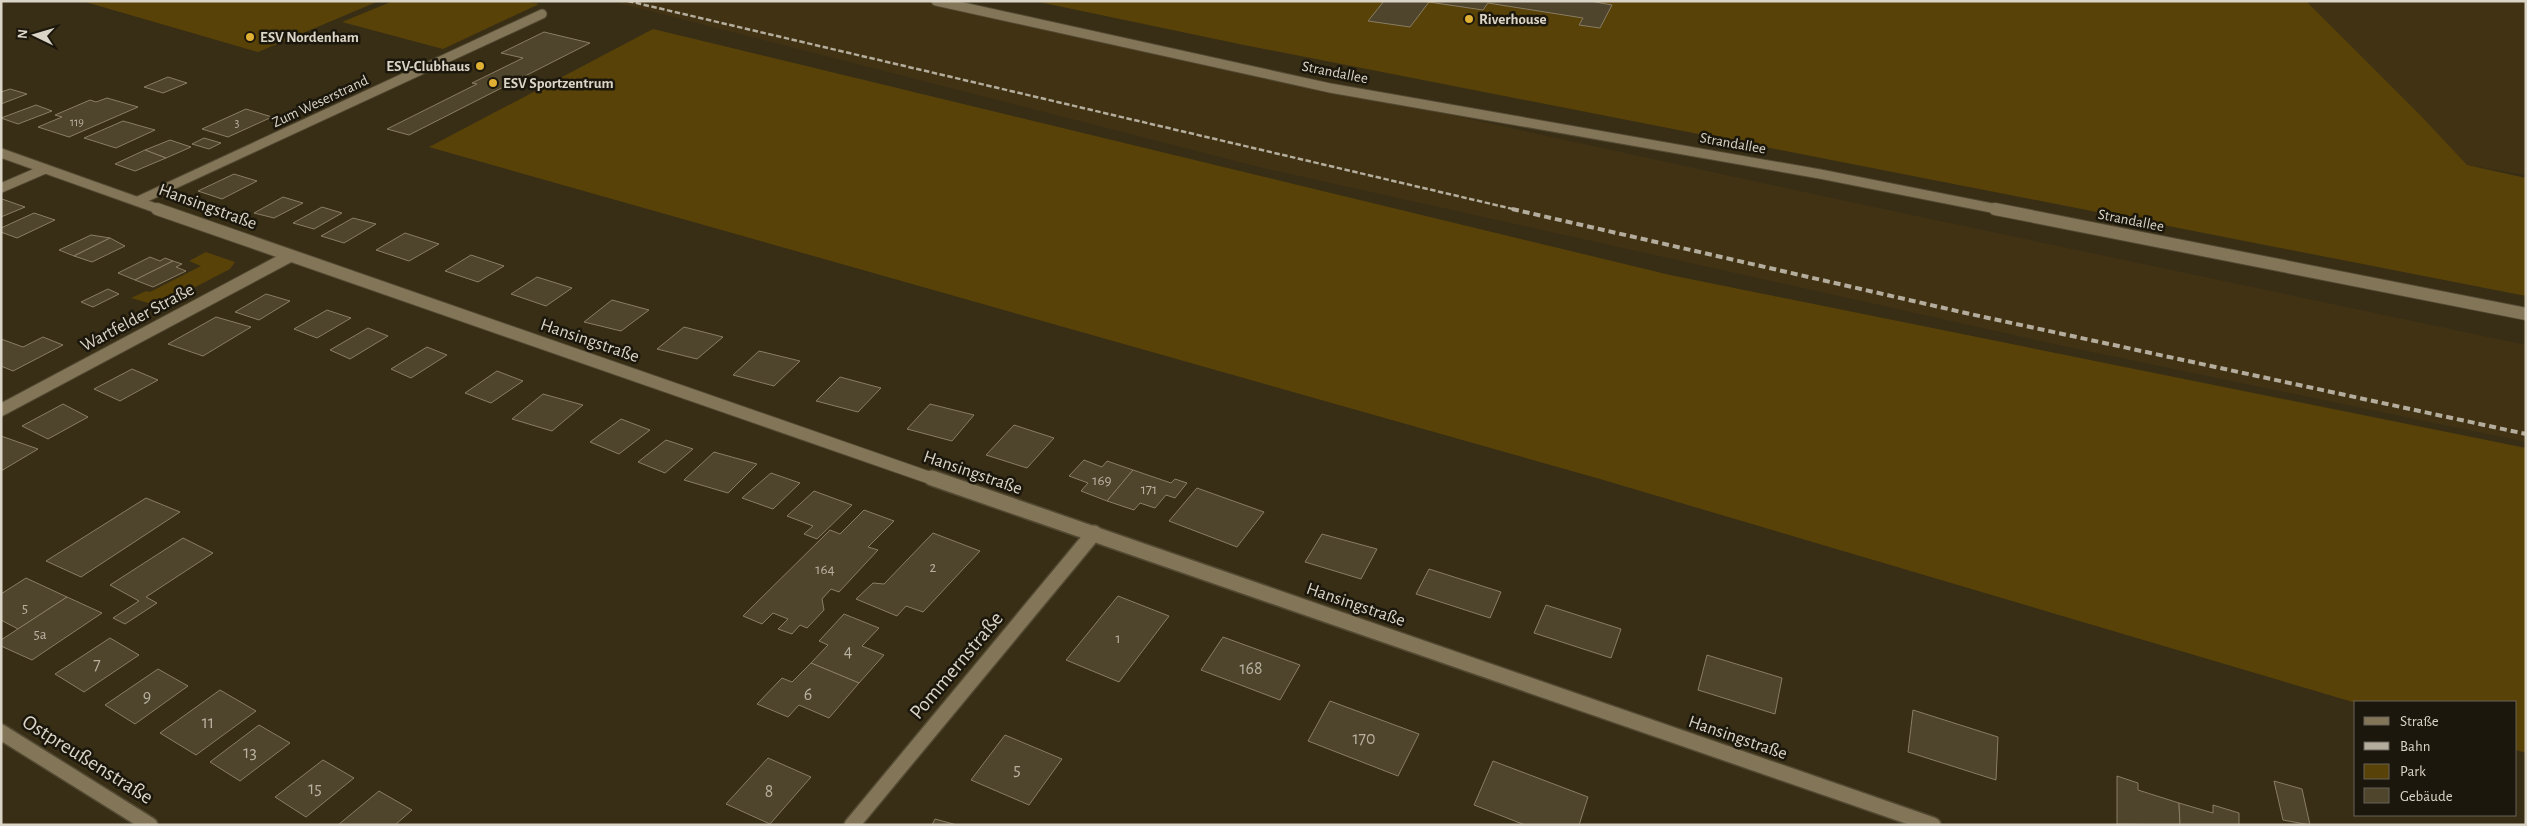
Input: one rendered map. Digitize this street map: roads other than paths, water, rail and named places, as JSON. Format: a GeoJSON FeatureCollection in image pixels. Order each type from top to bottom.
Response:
{"type":"FeatureCollection","features":[{"type":"Feature","properties":{"kind":"street","name":"Strandallee"},"geometry":{"type":"LineString","coordinates":[[936,1],[1330,88],[1820,174],[2526,314]]}},
{"type":"Feature","properties":{"kind":"street","name":"Zum Weserstrand"},"geometry":{"type":"LineString","coordinates":[[138,201],[457,55],[542,14]]}},
{"type":"Feature","properties":{"kind":"street","name":"Hansingstraße"},"geometry":{"type":"LineString","coordinates":[[1,153],[290,256],[1933,825]]}},
{"type":"Feature","properties":{"kind":"street"},"geometry":{"type":"LineString","coordinates":[[1,188],[45,169]]}},
{"type":"Feature","properties":{"kind":"street","name":"Wartfelder Straße"},"geometry":{"type":"LineString","coordinates":[[1,410],[290,256]]}},
{"type":"Feature","properties":{"kind":"street","name":"Pommernstraße"},"geometry":{"type":"LineString","coordinates":[[852,825],[1094,533]]}},
{"type":"Feature","properties":{"kind":"street","name":"Ostpreußenstraße"},"geometry":{"type":"LineString","coordinates":[[1,732],[150,825]]}},
{"type":"Feature","properties":{"kind":"railway"},"geometry":{"type":"LineString","coordinates":[[628,1],[1517,210]]}},
{"type":"Feature","properties":{"kind":"railway"},"geometry":{"type":"LineString","coordinates":[[1512,209],[1970,314],[2526,434]]}},
{"type":"Feature","properties":{"kind":"place","name":"Riverhouse"},"geometry":{"type":"Point","coordinates":[1469,19]}},
{"type":"Feature","properties":{"kind":"place","name":"ESV Nordenham"},"geometry":{"type":"Point","coordinates":[250,37]}},
{"type":"Feature","properties":{"kind":"place","name":"ESV-Clubhaus"},"geometry":{"type":"Point","coordinates":[480,66]}},
{"type":"Feature","properties":{"kind":"place","name":"ESV Sportzentrum"},"geometry":{"type":"Point","coordinates":[493,83]}}]}
